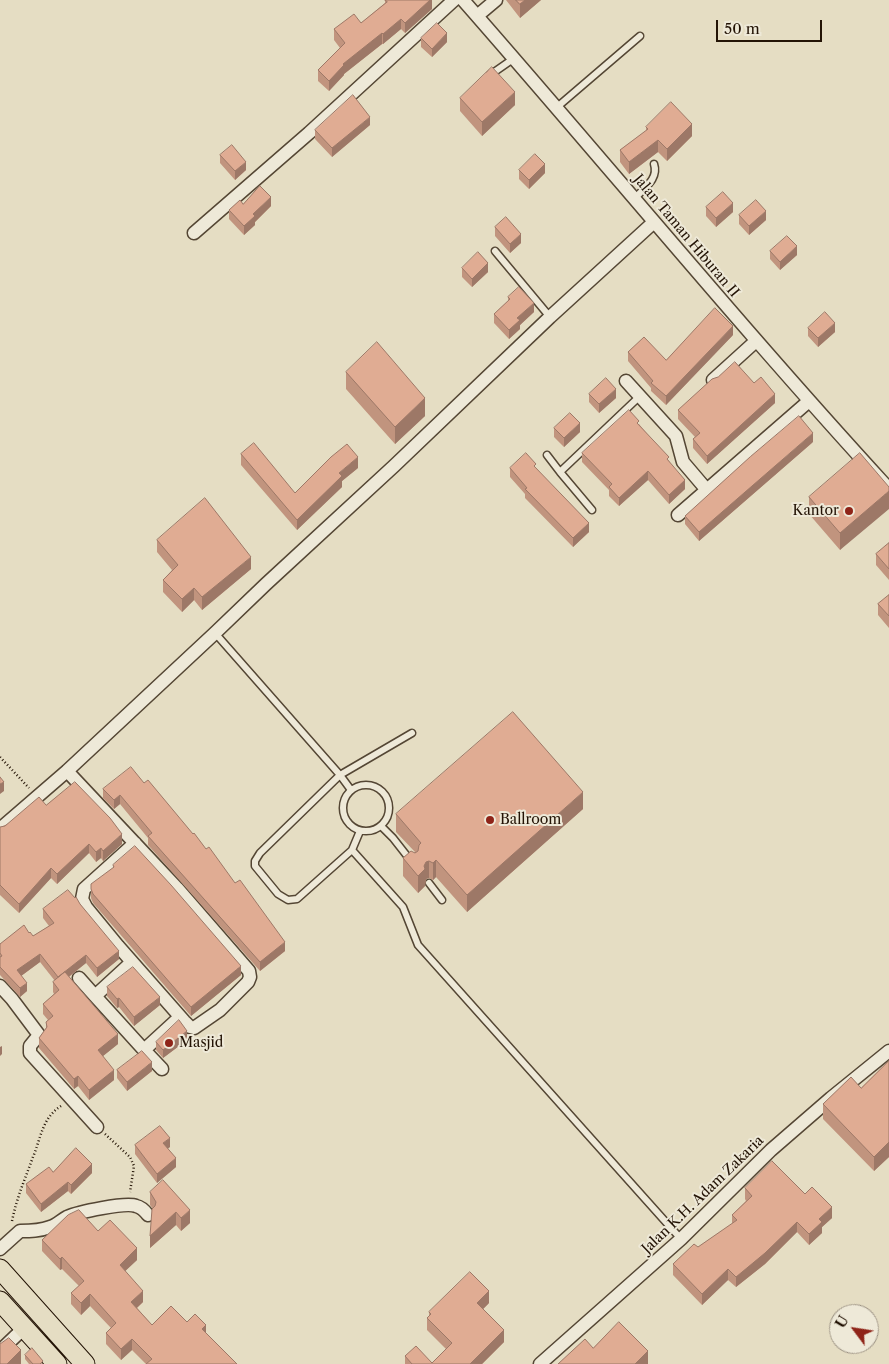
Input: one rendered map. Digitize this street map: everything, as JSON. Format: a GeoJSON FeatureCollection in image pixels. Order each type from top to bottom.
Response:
{"type":"FeatureCollection","features":[{"type":"Feature","properties":{"kind":"main road"},"geometry":{"type":"LineString","coordinates":[[0,1269],[85,1364]]}},
{"type":"Feature","properties":{"kind":"main road"},"geometry":{"type":"LineString","coordinates":[[0,1301],[57,1364]]}},
{"type":"Feature","properties":{"kind":"street"},"geometry":{"type":"LineString","coordinates":[[194,233],[454,0]]}},
{"type":"Feature","properties":{"kind":"street","name":"Jalan Taman Hiburan II"},"geometry":{"type":"LineString","coordinates":[[463,0],[756,341],[889,488]]}},
{"type":"Feature","properties":{"kind":"street"},"geometry":{"type":"LineString","coordinates":[[477,16],[496,0]]}},
{"type":"Feature","properties":{"kind":"street"},"geometry":{"type":"LineString","coordinates":[[0,830],[67,771],[216,633],[550,317],[654,222]]}},
{"type":"Feature","properties":{"kind":"street"},"geometry":{"type":"LineString","coordinates":[[713,380],[756,341]]}},
{"type":"Feature","properties":{"kind":"street"},"geometry":{"type":"LineString","coordinates":[[626,382],[676,436],[683,462],[706,489]]}},
{"type":"Feature","properties":{"kind":"street"},"geometry":{"type":"LineString","coordinates":[[678,515],[809,401]]}},
{"type":"Feature","properties":{"kind":"street"},"geometry":{"type":"LineString","coordinates":[[67,771],[178,888],[250,974],[248,982],[220,1010],[194,1028],[190,1027],[180,1017],[132,962],[86,907],[82,899],[82,894],[90,883],[135,843]]}},
{"type":"Feature","properties":{"kind":"street"},"geometry":{"type":"LineString","coordinates":[[95,996],[132,962]]}},
{"type":"Feature","properties":{"kind":"street"},"geometry":{"type":"LineString","coordinates":[[79,978],[162,1069]]}},
{"type":"Feature","properties":{"kind":"street"},"geometry":{"type":"LineString","coordinates":[[0,986],[19,1006],[39,1035],[30,1046],[30,1053],[97,1127]]}},
{"type":"Feature","properties":{"kind":"street"},"geometry":{"type":"LineString","coordinates":[[144,1050],[180,1017]]}},
{"type":"Feature","properties":{"kind":"street","name":"Jalan K.H. Adam Zakaria"},"geometry":{"type":"LineString","coordinates":[[540,1364],[681,1238],[771,1150],[889,1051]]}},
{"type":"Feature","properties":{"kind":"street"},"geometry":{"type":"LineString","coordinates":[[0,1250],[20,1231],[43,1229],[79,1214],[128,1204],[140,1207],[148,1215]]}},
{"type":"Feature","properties":{"kind":"street"},"geometry":{"type":"LineString","coordinates":[[0,1351],[24,1328]]}},
{"type":"Feature","properties":{"kind":"lane"},"geometry":{"type":"LineString","coordinates":[[556,108],[640,36]]}},
{"type":"Feature","properties":{"kind":"lane"},"geometry":{"type":"LineString","coordinates":[[483,80],[513,59]]}},
{"type":"Feature","properties":{"kind":"lane"},"geometry":{"type":"LineString","coordinates":[[635,198],[654,177],[656,170],[654,164]]}},
{"type":"Feature","properties":{"kind":"lane"},"geometry":{"type":"LineString","coordinates":[[495,251],[550,317]]}},
{"type":"Feature","properties":{"kind":"lane"},"geometry":{"type":"LineString","coordinates":[[560,472],[640,396]]}},
{"type":"Feature","properties":{"kind":"lane"},"geometry":{"type":"LineString","coordinates":[[547,455],[592,510]]}},
{"type":"Feature","properties":{"kind":"lane"},"geometry":{"type":"LineString","coordinates":[[216,633],[351,790]]}},
{"type":"Feature","properties":{"kind":"lane"},"geometry":{"type":"LineString","coordinates":[[360,831],[352,850],[297,899],[288,900],[278,894],[255,866],[255,861],[260,853],[340,775],[412,733]]}},
{"type":"Feature","properties":{"kind":"lane"},"geometry":{"type":"LineString","coordinates":[[364,785],[372,786],[384,793],[389,807],[388,814],[381,826],[367,832],[353,828],[344,817],[344,803],[351,790],[364,785]]}},
{"type":"Feature","properties":{"kind":"lane"},"geometry":{"type":"LineString","coordinates":[[381,826],[415,865]]}},
{"type":"Feature","properties":{"kind":"lane"},"geometry":{"type":"LineString","coordinates":[[352,850],[403,907],[418,945],[681,1238]]}},
{"type":"Feature","properties":{"kind":"lane"},"geometry":{"type":"LineString","coordinates":[[429,883],[442,900]]}},
{"type":"Feature","properties":{"kind":"path"},"geometry":{"type":"LineString","coordinates":[[0,757],[37,797]]}},
{"type":"Feature","properties":{"kind":"path"},"geometry":{"type":"LineString","coordinates":[[20,1231],[12,1221],[15,1205],[22,1182],[34,1156],[42,1129],[52,1112],[73,1099]]}},
{"type":"Feature","properties":{"kind":"path"},"geometry":{"type":"LineString","coordinates":[[97,1127],[130,1157],[134,1166],[128,1204]]}},
{"type":"Feature","properties":{"kind":"building"},"geometry":{"type":"Polygon","coordinates":[[[385,0],[430,0],[405,23],[401,19],[343,64],[329,81],[318,70],[345,43],[334,29],[354,14],[361,23],[387,2],[385,0]]]}},
{"type":"Feature","properties":{"kind":"building"},"geometry":{"type":"Polygon","coordinates":[[[516,0],[525,0],[520,4],[516,0]]]}},
{"type":"Feature","properties":{"kind":"building"},"geometry":{"type":"Polygon","coordinates":[[[437,23],[447,33],[432,49],[421,38],[437,23]]]}},
{"type":"Feature","properties":{"kind":"building"},"geometry":{"type":"Polygon","coordinates":[[[492,67],[515,92],[482,122],[460,98],[492,67]]]}},
{"type":"Feature","properties":{"kind":"building"},"geometry":{"type":"Polygon","coordinates":[[[353,95],[370,117],[332,148],[315,130],[353,95]]]}},
{"type":"Feature","properties":{"kind":"building"},"geometry":{"type":"Polygon","coordinates":[[[671,102],[692,124],[667,149],[658,140],[629,162],[620,150],[648,129],[646,127],[671,102]]]}},
{"type":"Feature","properties":{"kind":"building"},"geometry":{"type":"Polygon","coordinates":[[[232,145],[246,162],[235,171],[220,155],[232,145]]]}},
{"type":"Feature","properties":{"kind":"building"},"geometry":{"type":"Polygon","coordinates":[[[535,154],[545,164],[529,180],[519,170],[535,154]]]}},
{"type":"Feature","properties":{"kind":"building"},"geometry":{"type":"Polygon","coordinates":[[[260,186],[271,197],[253,214],[255,216],[244,226],[229,210],[240,200],[243,204],[260,186]]]}},
{"type":"Feature","properties":{"kind":"building"},"geometry":{"type":"Polygon","coordinates":[[[723,192],[733,203],[716,218],[706,207],[723,192]]]}},
{"type":"Feature","properties":{"kind":"building"},"geometry":{"type":"Polygon","coordinates":[[[756,200],[766,211],[749,226],[739,215],[756,200]]]}},
{"type":"Feature","properties":{"kind":"building"},"geometry":{"type":"Polygon","coordinates":[[[506,217],[521,234],[510,244],[495,227],[506,217]]]}},
{"type":"Feature","properties":{"kind":"building"},"geometry":{"type":"Polygon","coordinates":[[[787,236],[797,246],[780,262],[770,251],[787,236]]]}},
{"type":"Feature","properties":{"kind":"building"},"geometry":{"type":"Polygon","coordinates":[[[478,252],[488,263],[472,279],[462,268],[478,252]]]}},
{"type":"Feature","properties":{"kind":"building"},"geometry":{"type":"Polygon","coordinates":[[[519,287],[534,303],[517,318],[520,320],[509,330],[494,314],[510,299],[508,297],[519,287]]]}},
{"type":"Feature","properties":{"kind":"building"},"geometry":{"type":"Polygon","coordinates":[[[715,308],[733,326],[666,396],[651,383],[653,381],[628,352],[644,337],[666,360],[715,308]]]}},
{"type":"Feature","properties":{"kind":"building"},"geometry":{"type":"Polygon","coordinates":[[[825,312],[835,323],[818,338],[808,328],[825,312]]]}},
{"type":"Feature","properties":{"kind":"building"},"geometry":{"type":"Polygon","coordinates":[[[377,342],[425,398],[395,427],[346,372],[377,342]]]}},
{"type":"Feature","properties":{"kind":"building"},"geometry":{"type":"Polygon","coordinates":[[[735,362],[754,383],[761,377],[775,394],[707,456],[693,439],[700,433],[678,410],[712,379],[718,377],[735,362]]]}},
{"type":"Feature","properties":{"kind":"building"},"geometry":{"type":"Polygon","coordinates":[[[606,378],[616,389],[599,404],[589,394],[606,378]]]}},
{"type":"Feature","properties":{"kind":"building"},"geometry":{"type":"Polygon","coordinates":[[[629,410],[639,421],[637,423],[669,457],[667,459],[685,480],[669,495],[648,471],[619,498],[609,487],[612,484],[582,453],[629,410]]]}},
{"type":"Feature","properties":{"kind":"building"},"geometry":{"type":"Polygon","coordinates":[[[570,413],[580,423],[564,438],[554,428],[570,413]]]}},
{"type":"Feature","properties":{"kind":"building"},"geometry":{"type":"Polygon","coordinates":[[[799,416],[813,433],[699,532],[685,516],[799,416]]]}},
{"type":"Feature","properties":{"kind":"building"},"geometry":{"type":"Polygon","coordinates":[[[254,443],[295,493],[331,457],[347,444],[358,457],[339,473],[342,476],[297,520],[241,454],[254,443]]]}},
{"type":"Feature","properties":{"kind":"building"},"geometry":{"type":"Polygon","coordinates":[[[526,453],[536,464],[534,466],[589,523],[573,538],[525,489],[527,488],[510,468],[526,453]]]}},
{"type":"Feature","properties":{"kind":"building","name":"Kantor"},"geometry":{"type":"Polygon","coordinates":[[[860,453],[889,487],[889,491],[840,533],[809,497],[860,453]]]}},
{"type":"Feature","properties":{"kind":"building"},"geometry":{"type":"Polygon","coordinates":[[[205,498],[251,557],[202,597],[194,588],[182,599],[163,580],[178,565],[157,540],[205,498]]]}},
{"type":"Feature","properties":{"kind":"building"},"geometry":{"type":"Polygon","coordinates":[[[889,543],[889,569],[876,554],[889,543]]]}},
{"type":"Feature","properties":{"kind":"building"},"geometry":{"type":"Polygon","coordinates":[[[889,595],[889,616],[878,604],[889,595]]]}},
{"type":"Feature","properties":{"kind":"building","name":"Ballroom"},"geometry":{"type":"Polygon","coordinates":[[[513,712],[583,792],[467,895],[436,860],[433,863],[426,862],[425,869],[418,876],[403,858],[411,851],[415,853],[418,851],[421,843],[396,814],[513,712]]]}},
{"type":"Feature","properties":{"kind":"building"},"geometry":{"type":"Polygon","coordinates":[[[131,767],[144,783],[148,780],[206,849],[209,847],[235,883],[240,880],[285,942],[260,962],[148,836],[152,833],[120,795],[114,800],[103,789],[131,767]]]}},
{"type":"Feature","properties":{"kind":"building"},"geometry":{"type":"Polygon","coordinates":[[[75,782],[110,818],[122,834],[103,851],[101,848],[96,852],[89,844],[57,874],[51,868],[19,904],[0,885],[0,827],[5,826],[39,797],[46,805],[75,782]]]}},
{"type":"Feature","properties":{"kind":"building"},"geometry":{"type":"Polygon","coordinates":[[[135,846],[241,966],[191,1007],[93,894],[91,889],[91,884],[114,867],[113,865],[135,846]]]}},
{"type":"Feature","properties":{"kind":"building"},"geometry":{"type":"Polygon","coordinates":[[[68,890],[76,897],[119,951],[97,968],[86,955],[58,977],[40,954],[17,970],[27,983],[20,988],[0,967],[0,957],[2,956],[0,944],[24,925],[33,936],[54,923],[43,909],[68,890]]]}},
{"type":"Feature","properties":{"kind":"building"},"geometry":{"type":"Polygon","coordinates":[[[133,967],[160,997],[134,1017],[119,998],[117,999],[107,987],[133,967]]]}},
{"type":"Feature","properties":{"kind":"building"},"geometry":{"type":"Polygon","coordinates":[[[65,972],[118,1034],[98,1050],[114,1070],[89,1090],[78,1076],[74,1079],[39,1038],[47,1027],[46,1022],[53,1016],[43,1004],[59,990],[53,982],[65,972]]]}},
{"type":"Feature","properties":{"kind":"building"},"geometry":{"type":"Polygon","coordinates":[[[179,1020],[187,1031],[163,1050],[156,1042],[179,1020]]]}},
{"type":"Feature","properties":{"kind":"building"},"geometry":{"type":"Polygon","coordinates":[[[142,1051],[152,1062],[127,1082],[117,1070],[142,1051]]]}},
{"type":"Feature","properties":{"kind":"building"},"geometry":{"type":"Polygon","coordinates":[[[889,1061],[889,1142],[874,1157],[823,1104],[851,1077],[861,1088],[889,1061]]]}},
{"type":"Feature","properties":{"kind":"building"},"geometry":{"type":"Polygon","coordinates":[[[160,1126],[170,1138],[163,1143],[176,1158],[157,1174],[135,1145],[160,1126]]]}},
{"type":"Feature","properties":{"kind":"building"},"geometry":{"type":"Polygon","coordinates":[[[76,1148],[92,1164],[71,1185],[68,1182],[41,1204],[26,1184],[49,1167],[53,1172],[76,1148]]]}},
{"type":"Feature","properties":{"kind":"building"},"geometry":{"type":"Polygon","coordinates":[[[772,1161],[805,1194],[812,1187],[832,1207],[819,1219],[822,1222],[809,1234],[797,1222],[765,1253],[736,1277],[728,1269],[702,1294],[673,1264],[694,1244],[698,1247],[737,1220],[732,1215],[752,1196],[745,1188],[772,1161]]]}},
{"type":"Feature","properties":{"kind":"building"},"geometry":{"type":"Polygon","coordinates":[[[163,1180],[190,1210],[181,1218],[176,1212],[150,1236],[152,1209],[156,1202],[150,1192],[163,1180]]]}},
{"type":"Feature","properties":{"kind":"building"},"geometry":{"type":"Polygon","coordinates":[[[79,1210],[98,1231],[110,1220],[137,1248],[120,1265],[143,1291],[131,1302],[152,1325],[171,1306],[187,1322],[195,1314],[206,1325],[202,1329],[237,1364],[146,1364],[152,1359],[132,1339],[121,1349],[106,1333],[116,1323],[90,1294],[81,1303],[71,1293],[84,1281],[62,1257],[60,1259],[42,1240],[68,1215],[79,1210]]]}},
{"type":"Feature","properties":{"kind":"building"},"geometry":{"type":"Polygon","coordinates":[[[470,1272],[489,1291],[477,1303],[504,1330],[470,1364],[412,1364],[405,1356],[416,1346],[432,1363],[452,1343],[427,1318],[431,1314],[429,1312],[470,1272]]]}},
{"type":"Feature","properties":{"kind":"building"},"geometry":{"type":"Polygon","coordinates":[[[619,1322],[648,1351],[635,1364],[558,1364],[585,1339],[593,1348],[619,1322]]]}},
{"type":"Feature","properties":{"kind":"building"},"geometry":{"type":"Polygon","coordinates":[[[9,1338],[21,1350],[7,1364],[0,1364],[0,1343],[9,1338]]]}},
{"type":"Feature","properties":{"kind":"building"},"geometry":{"type":"Polygon","coordinates":[[[32,1348],[43,1361],[40,1364],[33,1364],[25,1355],[32,1348]]]}},
{"type":"Feature","properties":{"kind":"place","name":"Kantor"},"geometry":{"type":"Point","coordinates":[849,511]}},
{"type":"Feature","properties":{"kind":"place","name":"Ballroom"},"geometry":{"type":"Point","coordinates":[490,820]}},
{"type":"Feature","properties":{"kind":"place","name":"Masjid"},"geometry":{"type":"Point","coordinates":[169,1043]}}]}
